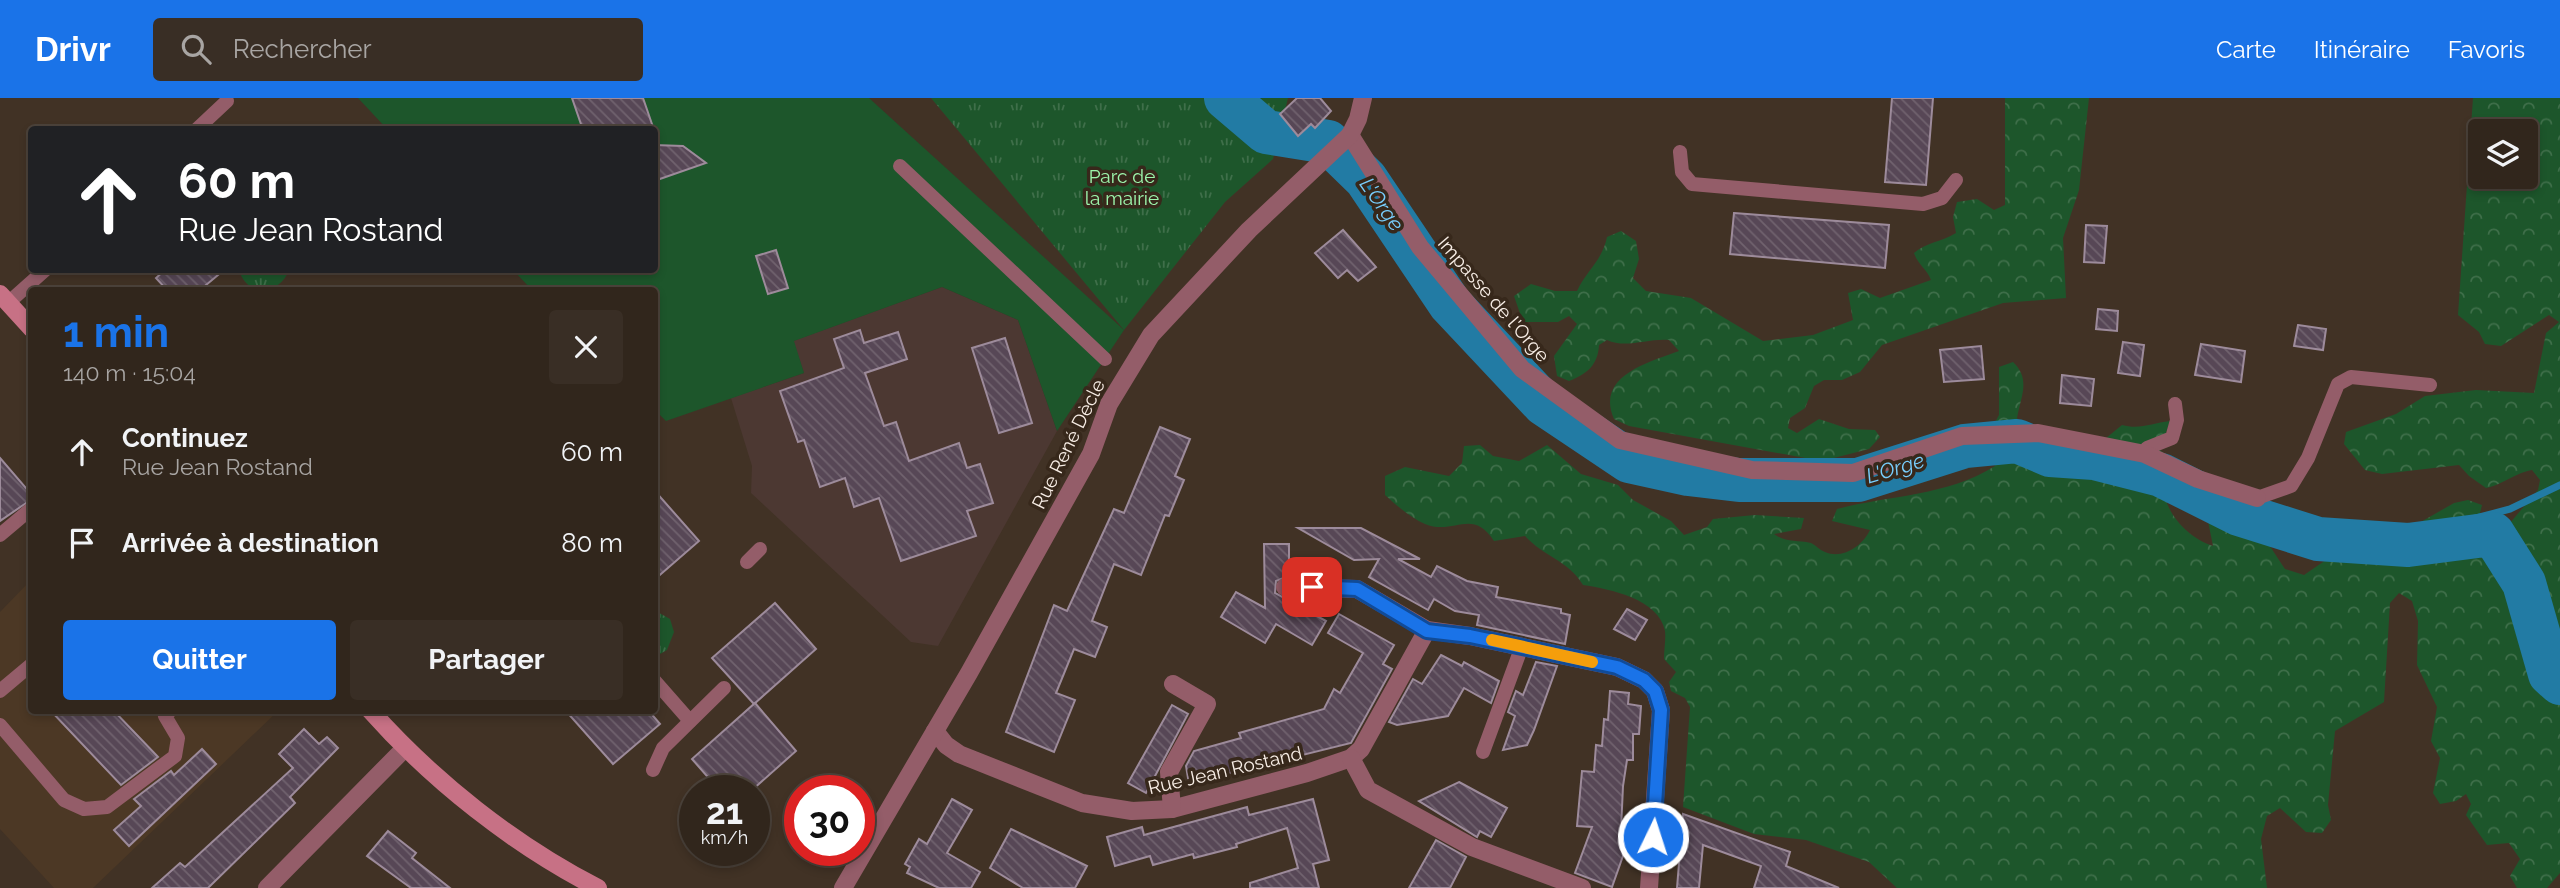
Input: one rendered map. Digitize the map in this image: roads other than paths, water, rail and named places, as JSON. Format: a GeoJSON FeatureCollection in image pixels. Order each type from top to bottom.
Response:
{"type":"FeatureCollection","features":[{"type":"Feature","properties":{"kind":"main road"},"geometry":{"type":"LineString","coordinates":[[4,299],[28,325]]}},
{"type":"Feature","properties":{"kind":"main road"},"geometry":{"type":"LineString","coordinates":[[374,714],[405,748],[527,845],[598,888]]}},
{"type":"Feature","properties":{"kind":"street","name":"Rue René Dècle"},"geometry":{"type":"LineString","coordinates":[[843,888],[1091,454],[1109,404],[1151,335],[1221,258],[1350,135],[1363,98]]}},
{"type":"Feature","properties":{"kind":"street","name":"Impasse de l'Orge"},"geometry":{"type":"LineString","coordinates":[[1350,135],[1420,247],[1521,369],[1620,440],[1752,470],[1853,473],[1962,436],[2038,433],[2145,454],[2198,479],[2257,498]]}},
{"type":"Feature","properties":{"kind":"street"},"geometry":{"type":"LineString","coordinates":[[1285,587],[1357,589],[1427,631],[1522,646],[1617,667],[1644,680],[1655,691],[1661,710],[1649,888]]}},
{"type":"Feature","properties":{"kind":"street"},"geometry":{"type":"LineString","coordinates":[[1427,631],[1369,737],[1351,758],[1368,790],[1472,847],[1582,888]]}},
{"type":"Feature","properties":{"kind":"street"},"geometry":{"type":"LineString","coordinates":[[1172,809],[1169,772],[1207,704],[1173,684]]}},
{"type":"Feature","properties":{"kind":"street","name":"Rue Jean Rostand"},"geometry":{"type":"LineString","coordinates":[[935,731],[946,745],[959,754],[1082,803],[1132,811],[1172,809],[1307,773],[1351,758]]}},
{"type":"Feature","properties":{"kind":"street"},"geometry":{"type":"LineString","coordinates":[[267,888],[405,748]]}},
{"type":"Feature","properties":{"kind":"lane"},"geometry":{"type":"LineString","coordinates":[[200,126],[227,101]]}},
{"type":"Feature","properties":{"kind":"lane"},"geometry":{"type":"LineString","coordinates":[[1680,152],[1682,172],[1692,184],[1923,204],[1942,198],[1956,180]]}},
{"type":"Feature","properties":{"kind":"lane"},"geometry":{"type":"LineString","coordinates":[[900,166],[1105,359]]}},
{"type":"Feature","properties":{"kind":"lane"},"geometry":{"type":"LineString","coordinates":[[4,299],[42,273]]}},
{"type":"Feature","properties":{"kind":"lane"},"geometry":{"type":"LineString","coordinates":[[2257,498],[2291,486],[2308,458],[2338,384],[2351,377],[2430,385]]}},
{"type":"Feature","properties":{"kind":"lane"},"geometry":{"type":"LineString","coordinates":[[2145,454],[2147,448],[2172,438],[2177,420],[2175,404]]}},
{"type":"Feature","properties":{"kind":"lane"},"geometry":{"type":"LineString","coordinates":[[0,535],[28,511]]}},
{"type":"Feature","properties":{"kind":"lane"},"geometry":{"type":"LineString","coordinates":[[747,562],[760,549]]}},
{"type":"Feature","properties":{"kind":"lane"},"geometry":{"type":"LineString","coordinates":[[1483,752],[1522,646]]}},
{"type":"Feature","properties":{"kind":"lane"},"geometry":{"type":"LineString","coordinates":[[0,691],[28,667]]}},
{"type":"Feature","properties":{"kind":"lane"},"geometry":{"type":"LineString","coordinates":[[658,685],[690,721]]}},
{"type":"Feature","properties":{"kind":"lane"},"geometry":{"type":"LineString","coordinates":[[653,770],[663,748],[724,688]]}},
{"type":"Feature","properties":{"kind":"lane"},"geometry":{"type":"LineString","coordinates":[[0,725],[64,800],[84,808],[107,807],[175,756],[178,738],[166,714]]}},
{"type":"Feature","properties":{"kind":"waterway","name":"L'Orge"},"geometry":{"type":"LineString","coordinates":[[1226,98],[1266,132],[1328,142],[1366,179],[1450,304],[1544,404],[1629,461],[1688,474],[1739,480],[1858,480],[1965,446],[2017,441],[2050,455],[2094,458],[2161,475],[2239,514],[2318,539],[2408,545],[2493,534],[2524,583],[2550,674],[2560,683]]}},
{"type":"Feature","properties":{"kind":"waterway"},"geometry":{"type":"LineString","coordinates":[[2318,539],[2449,525],[2510,509],[2560,485]]}},
{"type":"Feature","properties":{"kind":"park label","name":"Parc de la mairie"},"geometry":{"type":"Point","coordinates":[1122,187]}}]}
